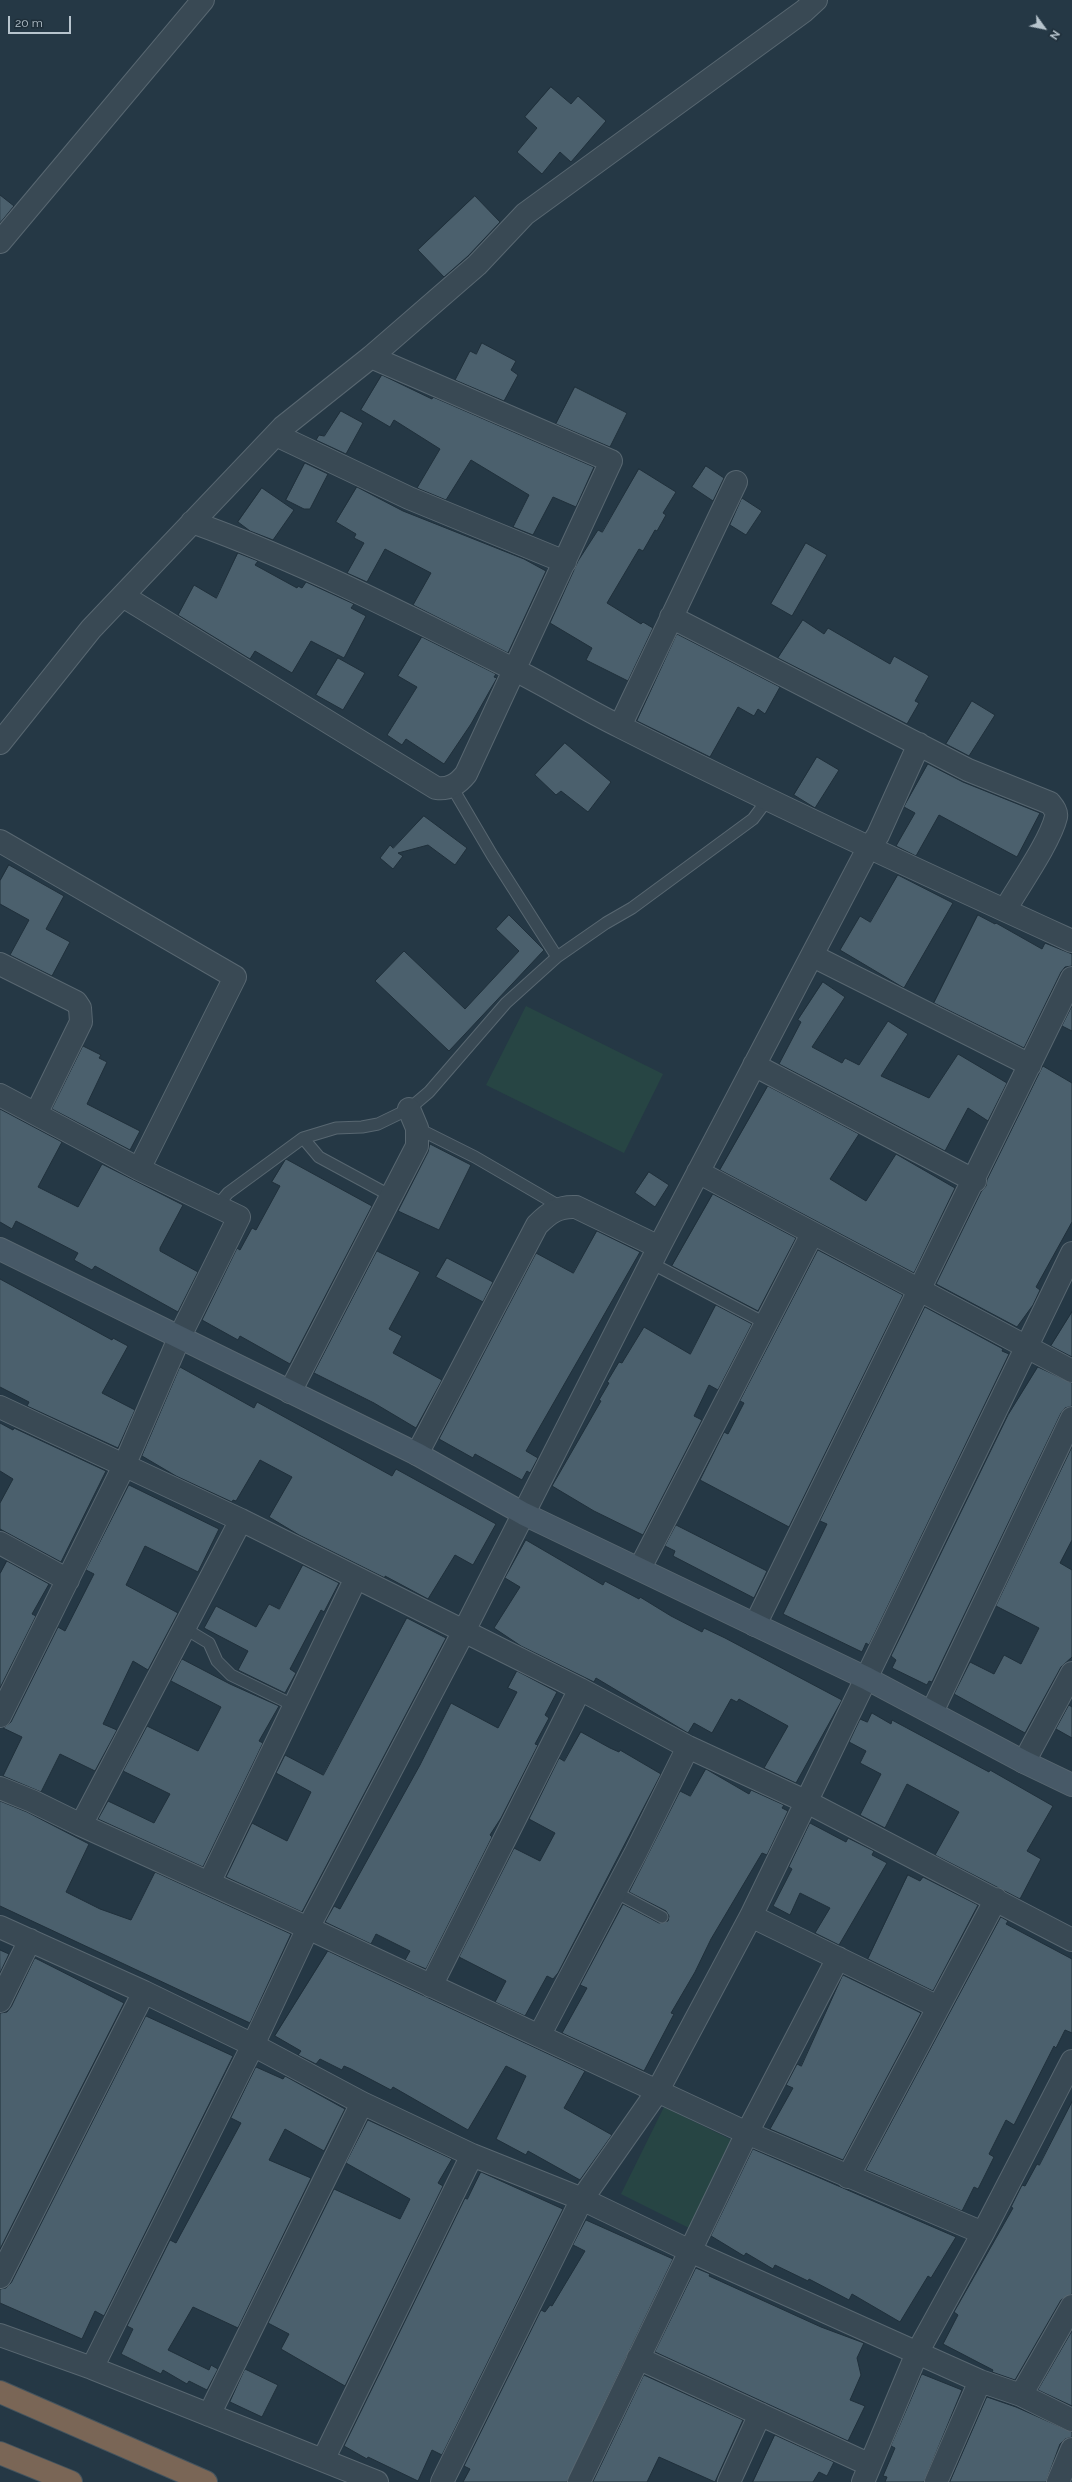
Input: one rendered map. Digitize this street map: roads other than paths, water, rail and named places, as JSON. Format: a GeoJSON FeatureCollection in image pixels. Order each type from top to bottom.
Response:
{"type":"FeatureCollection","features":[{"type":"Feature","properties":{"kind":"highway"},"geometry":{"type":"LineString","coordinates":[[0,2392],[206,2482]]}},
{"type":"Feature","properties":{"kind":"highway"},"geometry":{"type":"LineString","coordinates":[[0,2453],[71,2482]]}},
{"type":"Feature","properties":{"kind":"street"},"geometry":{"type":"LineString","coordinates":[[0,242],[203,0]]}},
{"type":"Feature","properties":{"kind":"street"},"geometry":{"type":"LineString","coordinates":[[0,742],[91,629],[276,435],[477,265],[525,214],[804,11],[816,0]]}},
{"type":"Feature","properties":{"kind":"street"},"geometry":{"type":"LineString","coordinates":[[123,596],[436,788],[444,790],[452,787],[466,774],[566,562],[611,461],[370,357]]}},
{"type":"Feature","properties":{"kind":"street"},"geometry":{"type":"LineString","coordinates":[[276,435],[409,498],[566,562]]}},
{"type":"Feature","properties":{"kind":"street"},"geometry":{"type":"LineString","coordinates":[[620,726],[736,482]]}},
{"type":"Feature","properties":{"kind":"street"},"geometry":{"type":"LineString","coordinates":[[192,522],[241,540],[343,586],[514,670],[620,726],[870,849],[1072,942]]}},
{"type":"Feature","properties":{"kind":"street"},"geometry":{"type":"LineString","coordinates":[[671,617],[968,770],[1050,804],[1055,810],[1056,816],[1045,841],[1005,910]]}},
{"type":"Feature","properties":{"kind":"street"},"geometry":{"type":"LineString","coordinates":[[92,2368],[253,2045],[308,1928],[464,1631],[698,1172],[813,956],[864,856],[870,849],[919,744]]}},
{"type":"Feature","properties":{"kind":"street"},"geometry":{"type":"LineString","coordinates":[[0,841],[235,977],[138,1168]]}},
{"type":"Feature","properties":{"kind":"street"},"geometry":{"type":"LineString","coordinates":[[813,956],[1030,1065]]}},
{"type":"Feature","properties":{"kind":"street"},"geometry":{"type":"LineString","coordinates":[[0,964],[76,1002],[80,1008],[81,1022],[36,1114]]}},
{"type":"Feature","properties":{"kind":"street"},"geometry":{"type":"LineString","coordinates":[[756,1625],[918,1291],[975,1181],[1072,978]]}},
{"type":"Feature","properties":{"kind":"street"},"geometry":{"type":"LineString","coordinates":[[754,1065],[975,1181]]}},
{"type":"Feature","properties":{"kind":"street"},"geometry":{"type":"LineString","coordinates":[[0,1095],[138,1168],[239,1217],[180,1336],[124,1466],[0,1716]]}},
{"type":"Feature","properties":{"kind":"street"},"geometry":{"type":"LineString","coordinates":[[290,1392],[416,1146],[413,1119]]}},
{"type":"Feature","properties":{"kind":"street"},"geometry":{"type":"LineString","coordinates":[[698,1172],[918,1291],[1072,1371]]}},
{"type":"Feature","properties":{"kind":"street"},"geometry":{"type":"LineString","coordinates":[[417,1454],[537,1226],[548,1214],[561,1206],[576,1207],[655,1255]]}},
{"type":"Feature","properties":{"kind":"street"},"geometry":{"type":"LineString","coordinates":[[640,1568],[812,1234]]}},
{"type":"Feature","properties":{"kind":"street"},"geometry":{"type":"LineString","coordinates":[[0,1250],[180,1336],[417,1454],[524,1514],[640,1568],[866,1678],[1024,1762],[1072,1785]]}},
{"type":"Feature","properties":{"kind":"street"},"geometry":{"type":"LineString","coordinates":[[442,2482],[582,2199],[657,2092],[751,1916],[1025,1347],[1072,1253]]}},
{"type":"Feature","properties":{"kind":"street"},"geometry":{"type":"LineString","coordinates":[[0,1407],[241,1520],[580,1689],[688,1747],[807,1802],[996,1899],[1072,1940]]}},
{"type":"Feature","properties":{"kind":"street"},"geometry":{"type":"LineString","coordinates":[[932,1712],[1072,1418]]}},
{"type":"Feature","properties":{"kind":"street"},"geometry":{"type":"LineString","coordinates":[[80,1825],[241,1520]]}},
{"type":"Feature","properties":{"kind":"street"},"geometry":{"type":"LineString","coordinates":[[0,1543],[68,1580]]}},
{"type":"Feature","properties":{"kind":"street"},"geometry":{"type":"LineString","coordinates":[[209,1883],[356,1578]]}},
{"type":"Feature","properties":{"kind":"street"},"geometry":{"type":"LineString","coordinates":[[1024,1762],[1072,1674]]}},
{"type":"Feature","properties":{"kind":"street"},"geometry":{"type":"LineString","coordinates":[[431,1986],[580,1689]]}},
{"type":"Feature","properties":{"kind":"street"},"geometry":{"type":"LineString","coordinates":[[539,2036],[615,1892],[688,1747]]}},
{"type":"Feature","properties":{"kind":"street"},"geometry":{"type":"LineString","coordinates":[[0,1788],[32,1801],[80,1825],[308,1928],[747,2133],[983,2233]]}},
{"type":"Feature","properties":{"kind":"street"},"geometry":{"type":"LineString","coordinates":[[848,2177],[996,1899]]}},
{"type":"Feature","properties":{"kind":"street"},"geometry":{"type":"LineString","coordinates":[[751,1916],[938,2007]]}},
{"type":"Feature","properties":{"kind":"street"},"geometry":{"type":"LineString","coordinates":[[0,1927],[144,1992],[253,2045],[362,2103],[472,2155],[582,2199],[690,2251],[980,2381],[1021,2395],[1072,2420]]}},
{"type":"Feature","properties":{"kind":"street"},"geometry":{"type":"LineString","coordinates":[[0,2001],[30,1940]]}},
{"type":"Feature","properties":{"kind":"street"},"geometry":{"type":"LineString","coordinates":[[579,2482],[747,2133],[838,1958]]}},
{"type":"Feature","properties":{"kind":"street"},"geometry":{"type":"LineString","coordinates":[[0,2277],[144,1992]]}},
{"type":"Feature","properties":{"kind":"street"},"geometry":{"type":"LineString","coordinates":[[638,2358],[760,2414],[866,2473],[917,2353],[983,2233],[1072,2061]]}},
{"type":"Feature","properties":{"kind":"street"},"geometry":{"type":"LineString","coordinates":[[209,2415],[362,2103]]}},
{"type":"Feature","properties":{"kind":"street"},"geometry":{"type":"LineString","coordinates":[[323,2460],[472,2155]]}},
{"type":"Feature","properties":{"kind":"street"},"geometry":{"type":"LineString","coordinates":[[1021,2395],[1072,2306]]}},
{"type":"Feature","properties":{"kind":"street"},"geometry":{"type":"LineString","coordinates":[[0,2335],[92,2368],[377,2482]]}},
{"type":"Feature","properties":{"kind":"street"},"geometry":{"type":"LineString","coordinates":[[936,2482],[980,2381]]}},
{"type":"Feature","properties":{"kind":"street"},"geometry":{"type":"LineString","coordinates":[[729,2482],[760,2414]]}},
{"type":"Feature","properties":{"kind":"street"},"geometry":{"type":"LineString","coordinates":[[1058,2482],[1072,2449]]}},
{"type":"Feature","properties":{"kind":"lane"},"geometry":{"type":"LineString","coordinates":[[452,787],[492,855],[557,957]]}},
{"type":"Feature","properties":{"kind":"lane"},"geometry":{"type":"LineString","coordinates":[[413,1119],[429,1092],[506,1003],[557,957],[600,927],[632,908],[753,819],[768,799]]}},
{"type":"Feature","properties":{"kind":"lane"},"geometry":{"type":"LineString","coordinates":[[216,1206],[228,1193],[303,1138],[336,1128],[362,1127],[413,1119],[462,1150],[548,1197],[561,1206]]}},
{"type":"Feature","properties":{"kind":"lane"},"geometry":{"type":"LineString","coordinates":[[303,1138],[319,1157],[391,1196]]}},
{"type":"Feature","properties":{"kind":"lane"},"geometry":{"type":"LineString","coordinates":[[655,1255],[765,1323]]}},
{"type":"Feature","properties":{"kind":"lane"},"geometry":{"type":"LineString","coordinates":[[184,1628],[209,1643],[220,1665],[231,1675],[295,1706]]}},
{"type":"Feature","properties":{"kind":"lane"},"geometry":{"type":"LineString","coordinates":[[615,1892],[662,1916]]}}]}
